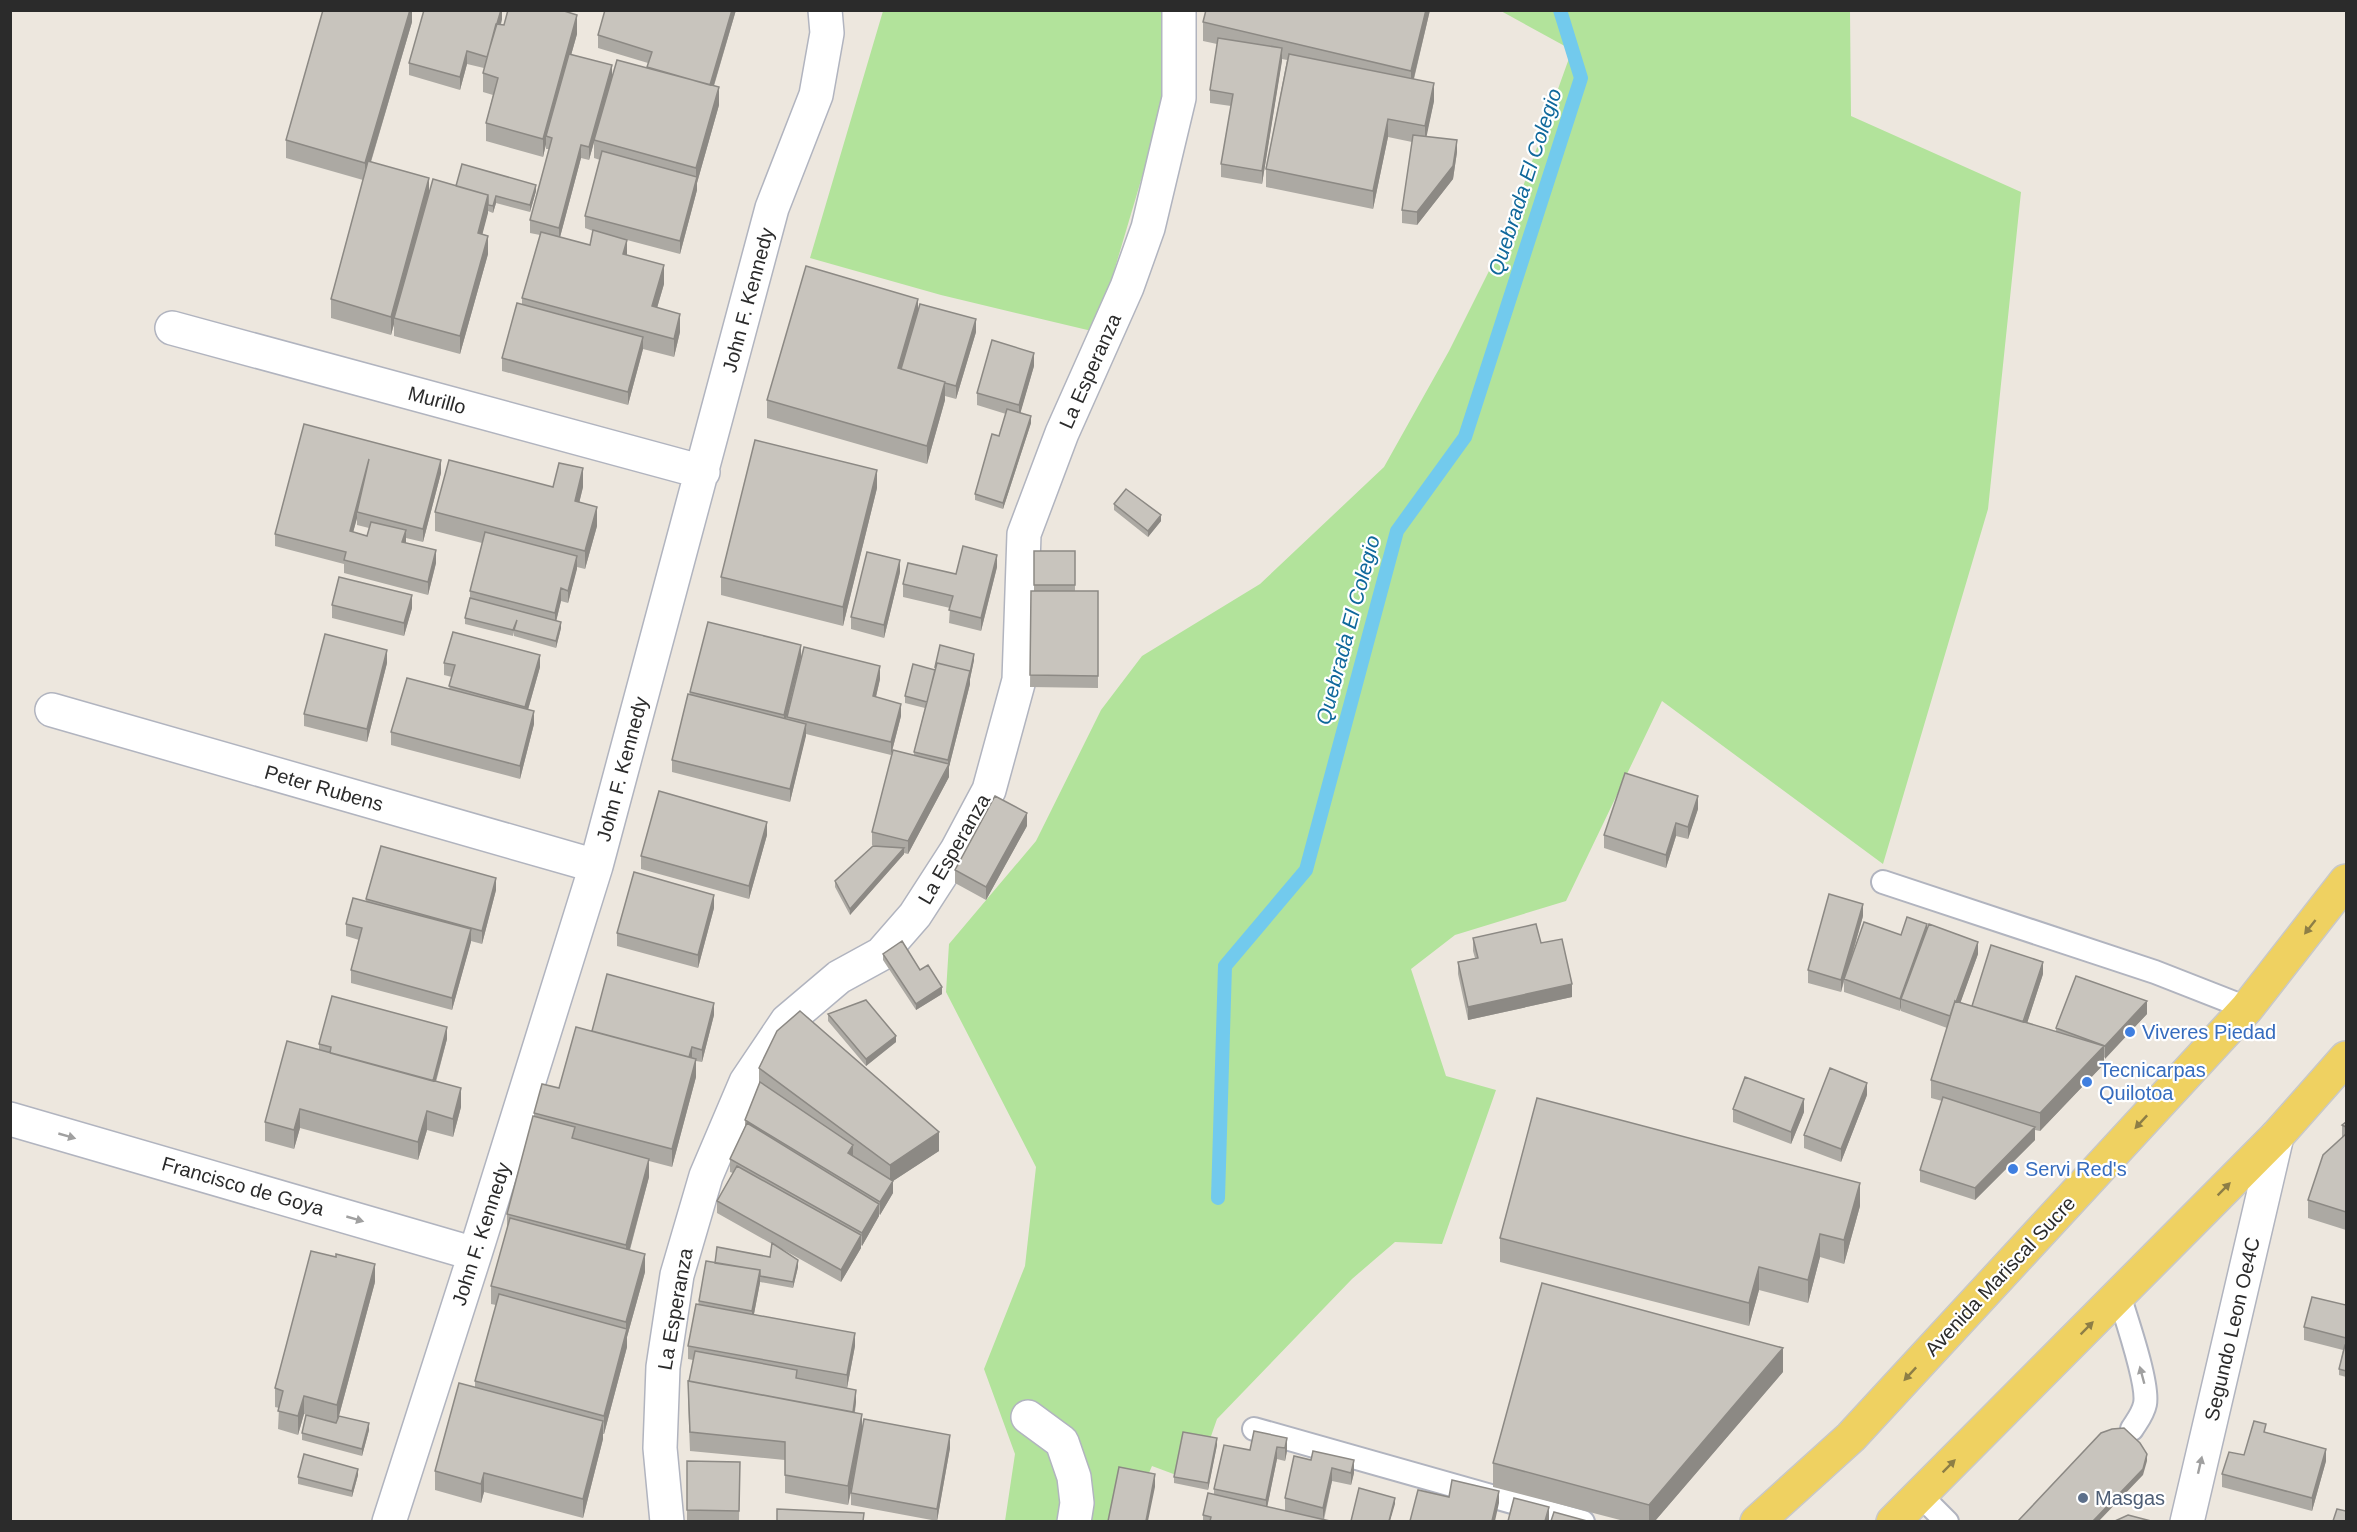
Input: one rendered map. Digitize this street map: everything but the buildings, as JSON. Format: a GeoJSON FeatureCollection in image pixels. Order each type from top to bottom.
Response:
{"type":"FeatureCollection","features":[{"type":"Feature","properties":{"kind":"main road","name":"Avenida Mariscal Sucre"},"geometry":{"type":"LineString","coordinates":[[1757,1521],[1851,1437],[2247,1008],[2346,882]]}},
{"type":"Feature","properties":{"kind":"main road"},"geometry":{"type":"LineString","coordinates":[[1893,1521],[2277,1136],[2346,1058]]}},
{"type":"Feature","properties":{"kind":"street","name":"John F. Kennedy"},"geometry":{"type":"LineString","coordinates":[[389,1521],[596,866],[772,208],[816,95],[827,33],[825,10]]}},
{"type":"Feature","properties":{"kind":"street","name":"La Esperanza"},"geometry":{"type":"LineString","coordinates":[[667,1521],[660,1448],[663,1367],[677,1275],[706,1176],[746,1082],[787,1021],[839,977],[881,954],[908,923],[957,850],[989,790],[1019,680],[1024,534],[1062,434],[1127,287],[1148,228],[1179,98],[1179,10]]}},
{"type":"Feature","properties":{"kind":"street","name":"Murillo"},"geometry":{"type":"LineString","coordinates":[[172,328],[703,472]]}},
{"type":"Feature","properties":{"kind":"street","name":"Peter Rubens"},"geometry":{"type":"LineString","coordinates":[[52,710],[596,866]]}},
{"type":"Feature","properties":{"kind":"street","name":"Francisco de Goya"},"geometry":{"type":"LineString","coordinates":[[10,1119],[475,1254]]}},
{"type":"Feature","properties":{"kind":"street","name":"Segundo Leon Oe4C"},"geometry":{"type":"LineString","coordinates":[[2187,1521],[2277,1136]]}},
{"type":"Feature","properties":{"kind":"street"},"geometry":{"type":"LineString","coordinates":[[1028,1417],[1062,1442],[1074,1477],[1077,1503],[1074,1521]]}},
{"type":"Feature","properties":{"kind":"lane"},"geometry":{"type":"LineString","coordinates":[[1883,882],[2155,972],[2247,1008]]}},
{"type":"Feature","properties":{"kind":"lane"},"geometry":{"type":"LineString","coordinates":[[2119,1295],[2144,1383],[2145,1402],[2141,1416],[2132,1429]]}},
{"type":"Feature","properties":{"kind":"lane"},"geometry":{"type":"LineString","coordinates":[[1254,1429],[1583,1521]]}},
{"type":"Feature","properties":{"kind":"lane"},"geometry":{"type":"LineString","coordinates":[[1920,1495],[1947,1521]]}},
{"type":"Feature","properties":{"kind":"green space"},"geometry":{"type":"Polygon","coordinates":[[[883,11],[1174,11],[1158,123],[1096,332],[941,295],[810,258],[883,11]]]}},
{"type":"Feature","properties":{"kind":"green space"},"geometry":{"type":"Polygon","coordinates":[[[1501,11],[1850,11],[1851,116],[2021,192],[1988,509],[1883,864],[1662,701],[1566,901],[1455,935],[1411,969],[1446,1076],[1496,1090],[1442,1244],[1395,1242],[1352,1279],[1217,1419],[1195,1482],[1152,1466],[1128,1521],[1005,1521],[1015,1454],[984,1369],[1025,1266],[1036,1167],[946,992],[949,944],[1036,841],[1101,710],[1142,656],[1260,584],[1384,467],[1449,351],[1502,245],[1572,50],[1501,11]]]}},
{"type":"Feature","properties":{"kind":"waterway","name":"Quebrada El Colegio"},"geometry":{"type":"LineString","coordinates":[[1218,1198],[1225,966],[1306,870],[1397,531],[1465,437],[1581,78],[1560,10]]}},
{"type":"Feature","properties":{"kind":"place","name":"Viveres Piedad"},"geometry":{"type":"Point","coordinates":[2130,1032]}},
{"type":"Feature","properties":{"kind":"place","name":"Tecnicarpas Quilotoa"},"geometry":{"type":"Point","coordinates":[2087,1082]}},
{"type":"Feature","properties":{"kind":"place","name":"Servi Red's"},"geometry":{"type":"Point","coordinates":[2013,1169]}},
{"type":"Feature","properties":{"kind":"place","name":"Masgas"},"geometry":{"type":"Point","coordinates":[2083,1498]}}]}
